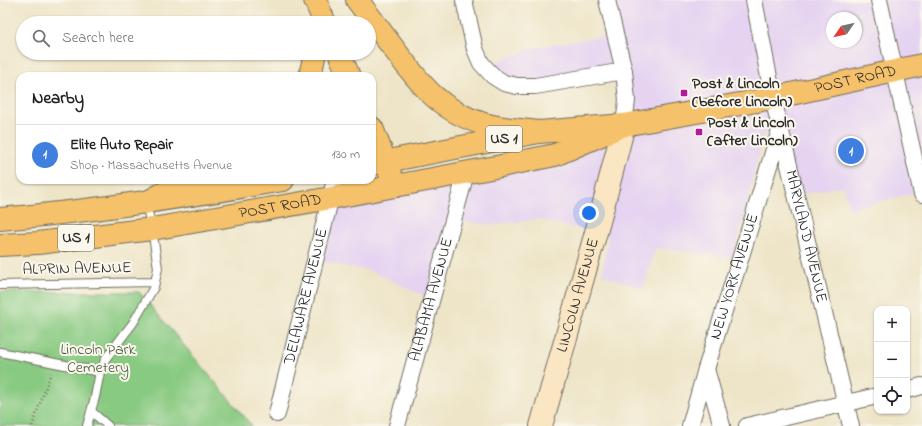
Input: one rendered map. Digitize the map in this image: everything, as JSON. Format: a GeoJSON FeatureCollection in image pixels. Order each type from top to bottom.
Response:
{"type":"FeatureCollection","features":[{"type":"Feature","properties":{"kind":"main road"},"geometry":{"type":"LineString","coordinates":[[314,0],[315,16]]}},
{"type":"Feature","properties":{"kind":"main road"},"geometry":{"type":"LineString","coordinates":[[314,0],[322,16]]}},
{"type":"Feature","properties":{"kind":"main road"},"geometry":{"type":"LineString","coordinates":[[357,0],[369,16]]}},
{"type":"Feature","properties":{"kind":"main road"},"geometry":{"type":"LineString","coordinates":[[376,26],[412,74],[429,93],[439,101],[461,114],[485,124],[538,132]]}},
{"type":"Feature","properties":{"kind":"main road"},"geometry":{"type":"LineString","coordinates":[[311,72],[313,60]]}},
{"type":"Feature","properties":{"kind":"main road"},"geometry":{"type":"LineString","coordinates":[[342,60],[347,72]]}},
{"type":"Feature","properties":{"kind":"main road","name":"POST ROAD"},"geometry":{"type":"LineString","coordinates":[[379,163],[538,132],[624,125],[773,98],[922,65]]}},
{"type":"Feature","properties":{"kind":"main road","name":"POST ROAD"},"geometry":{"type":"LineString","coordinates":[[0,245],[152,229],[333,189],[395,186],[555,156],[624,125]]}},
{"type":"Feature","properties":{"kind":"main road"},"geometry":{"type":"LineString","coordinates":[[376,148],[379,163],[395,186]]}},
{"type":"Feature","properties":{"kind":"main road"},"geometry":{"type":"LineString","coordinates":[[146,203],[174,187],[189,184]]}},
{"type":"Feature","properties":{"kind":"main road","name":"POST ROAD"},"geometry":{"type":"LineString","coordinates":[[0,219],[146,203],[259,184]]}},
{"type":"Feature","properties":{"kind":"street"},"geometry":{"type":"LineString","coordinates":[[464,0],[475,49],[481,63],[493,76],[504,83],[517,86],[535,86],[624,71]]}},
{"type":"Feature","properties":{"kind":"street","name":"LINCOLN AVENUE"},"geometry":{"type":"LineString","coordinates":[[541,426],[600,218],[624,125],[627,100],[624,71],[607,0]]}},
{"type":"Feature","properties":{"kind":"street","name":"MARYLAND AVENUE"},"geometry":{"type":"LineString","coordinates":[[754,0],[773,98],[847,403],[851,426]]}},
{"type":"Feature","properties":{"kind":"street"},"geometry":{"type":"LineString","coordinates":[[879,0],[922,194]]}},
{"type":"Feature","properties":{"kind":"street","name":"NEW YORK AVENUE"},"geometry":{"type":"LineString","coordinates":[[690,426],[706,369],[781,127]]}},
{"type":"Feature","properties":{"kind":"street","name":"ALABAMA AVENUE"},"geometry":{"type":"LineString","coordinates":[[397,426],[466,173]]}},
{"type":"Feature","properties":{"kind":"street","name":"DELAWARE AVENUE"},"geometry":{"type":"LineString","coordinates":[[277,414],[333,189]]}},
{"type":"Feature","properties":{"kind":"street"},"geometry":{"type":"LineString","coordinates":[[706,369],[722,426]]}},
{"type":"Feature","properties":{"kind":"street"},"geometry":{"type":"LineString","coordinates":[[910,389],[922,386]]}},
{"type":"Feature","properties":{"kind":"street"},"geometry":{"type":"LineString","coordinates":[[747,426],[874,397]]}},
{"type":"Feature","properties":{"kind":"lane"},"geometry":{"type":"LineString","coordinates":[[87,426],[100,372],[106,358],[132,323],[154,287],[158,268],[146,203]]}},
{"type":"Feature","properties":{"kind":"lane","name":"ALPRIN AVENUE"},"geometry":{"type":"LineString","coordinates":[[0,285],[155,282]]}},
{"type":"Feature","properties":{"kind":"lane"},"geometry":{"type":"LineString","coordinates":[[0,352],[100,372]]}},
{"type":"Feature","properties":{"kind":"lane"},"geometry":{"type":"LineString","coordinates":[[91,411],[108,426]]}},
{"type":"Feature","properties":{"kind":"path"},"geometry":{"type":"LineString","coordinates":[[33,426],[55,363]]}},
{"type":"Feature","properties":{"kind":"shaded area"},"geometry":{"type":"Polygon","coordinates":[[[598,0],[922,0],[922,191],[850,209],[843,186],[794,196],[779,136],[765,132],[733,258],[656,248],[643,288],[602,275],[608,236],[537,219],[492,225],[451,220],[426,297],[371,271],[318,261],[333,199],[631,128],[620,68],[524,87],[487,67],[537,47],[605,36],[598,0]]]}},
{"type":"Feature","properties":{"kind":"green space","name":"Lincoln Park Cemetery"},"geometry":{"type":"Polygon","coordinates":[[[0,292],[139,292],[252,426],[0,426],[0,292]]]}},
{"type":"Feature","properties":{"kind":"place","name":"Post & Lincoln (before Lincoln)"},"geometry":{"type":"Point","coordinates":[684,93]}},
{"type":"Feature","properties":{"kind":"place","name":"Post & Lincoln (after Lincoln)"},"geometry":{"type":"Point","coordinates":[699,132]}},
{"type":"Feature","properties":{"kind":"place","name":"Elite Auto Repair"},"geometry":{"type":"Point","coordinates":[851,151]}}]}
